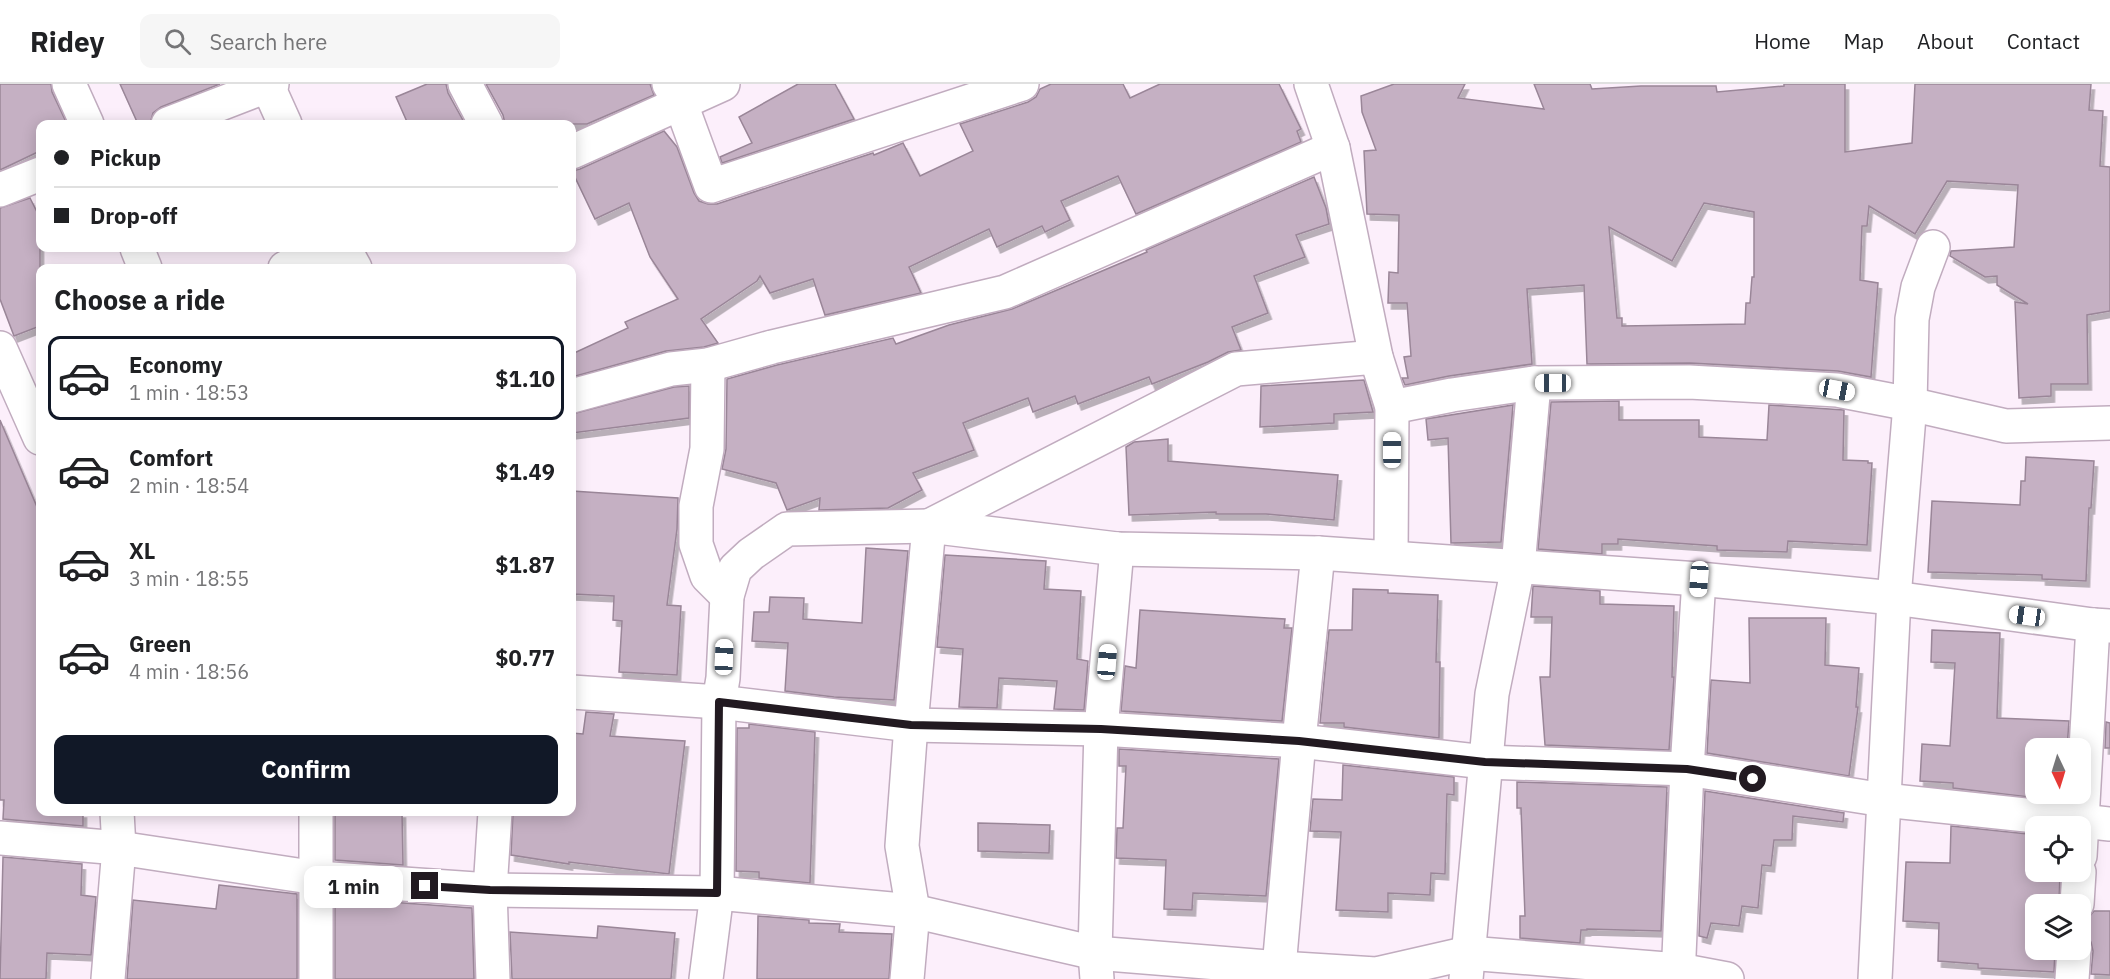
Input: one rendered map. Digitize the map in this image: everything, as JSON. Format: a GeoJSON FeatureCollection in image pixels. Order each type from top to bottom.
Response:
{"type":"FeatureCollection","features":[{"type":"Feature","properties":{"kind":"street"},"geometry":{"type":"LineString","coordinates":[[69,84],[85,120]]}},
{"type":"Feature","properties":{"kind":"street"},"geometry":{"type":"LineString","coordinates":[[465,84],[484,120]]}},
{"type":"Feature","properties":{"kind":"street"},"geometry":{"type":"LineString","coordinates":[[576,150],[675,94],[723,84]]}},
{"type":"Feature","properties":{"kind":"street"},"geometry":{"type":"LineString","coordinates":[[675,94],[711,186],[1022,84]]}},
{"type":"Feature","properties":{"kind":"street"},"geometry":{"type":"LineString","coordinates":[[1311,84],[1333,148],[1376,357],[1392,407],[1391,557]]}},
{"type":"Feature","properties":{"kind":"street"},"geometry":{"type":"LineString","coordinates":[[178,120],[269,85],[283,120]]}},
{"type":"Feature","properties":{"kind":"street"},"geometry":{"type":"LineString","coordinates":[[576,395],[671,369],[708,365],[1005,292],[1333,148]]}},
{"type":"Feature","properties":{"kind":"street"},"geometry":{"type":"LineString","coordinates":[[0,190],[36,176]]}},
{"type":"Feature","properties":{"kind":"street"},"geometry":{"type":"LineString","coordinates":[[1875,979],[1894,598],[1910,404],[1911,319],[1918,287],[1933,247]]}},
{"type":"Feature","properties":{"kind":"street"},"geometry":{"type":"LineString","coordinates":[[295,264],[323,252]]}},
{"type":"Feature","properties":{"kind":"street"},"geometry":{"type":"LineString","coordinates":[[0,348],[19,381],[36,427]]}},
{"type":"Feature","properties":{"kind":"street"},"geometry":{"type":"LineString","coordinates":[[929,526],[1236,369],[1376,357]]}},
{"type":"Feature","properties":{"kind":"street"},"geometry":{"type":"LineString","coordinates":[[708,365],[707,449],[696,506],[696,544],[707,576],[727,596]]}},
{"type":"Feature","properties":{"kind":"street"},"geometry":{"type":"LineString","coordinates":[[1392,407],[1452,395],[1534,383],[1689,382],[1837,390],[2006,426],[2110,423]]}},
{"type":"Feature","properties":{"kind":"street"},"geometry":{"type":"LineString","coordinates":[[1467,966],[1492,694],[1518,567],[1534,383]]}},
{"type":"Feature","properties":{"kind":"street"},"geometry":{"type":"LineString","coordinates":[[907,979],[914,911],[902,846],[929,526]]}},
{"type":"Feature","properties":{"kind":"street"},"geometry":{"type":"LineString","coordinates":[[576,693],[719,702],[911,725],[1101,729],[1299,741],[1485,762],[1687,769],[1884,800],[2096,823],[2102,626],[1894,598],[1699,579],[1318,553],[1117,549],[929,526],[787,529],[751,554],[735,569],[727,596],[723,678],[719,702],[717,893],[706,979]]}},
{"type":"Feature","properties":{"kind":"street"},"geometry":{"type":"LineString","coordinates":[[1096,966],[1101,729],[1117,549]]}},
{"type":"Feature","properties":{"kind":"street"},"geometry":{"type":"LineString","coordinates":[[1279,974],[1318,553]]}},
{"type":"Feature","properties":{"kind":"street"},"geometry":{"type":"LineString","coordinates":[[1678,974],[1687,769],[1699,579]]}},
{"type":"Feature","properties":{"kind":"street"},"geometry":{"type":"LineString","coordinates":[[108,979],[119,848],[117,816]]}},
{"type":"Feature","properties":{"kind":"street"},"geometry":{"type":"LineString","coordinates":[[316,816],[316,979]]}},
{"type":"Feature","properties":{"kind":"street"},"geometry":{"type":"LineString","coordinates":[[493,979],[490,890],[495,816]]}},
{"type":"Feature","properties":{"kind":"street"},"geometry":{"type":"LineString","coordinates":[[0,838],[119,848],[317,878],[490,890],[717,893],[914,911],[1096,966],[1279,974],[1376,974],[1467,966],[1678,974],[1727,979]]}},
{"type":"Feature","properties":{"kind":"street"},"geometry":{"type":"LineString","coordinates":[[2072,979],[2073,960]]}},
{"type":"Feature","properties":{"kind":"building"},"geometry":{"type":"Polygon","coordinates":[[[0,84],[51,84],[52,92],[65,120],[36,120],[36,153],[0,170],[0,84]]]}},
{"type":"Feature","properties":{"kind":"building"},"geometry":{"type":"Polygon","coordinates":[[[120,84],[220,84],[161,107],[153,113],[151,120],[136,120],[120,84]]]}},
{"type":"Feature","properties":{"kind":"building"},"geometry":{"type":"Polygon","coordinates":[[[427,84],[446,84],[448,93],[463,120],[406,120],[396,97],[427,84]]]}},
{"type":"Feature","properties":{"kind":"building"},"geometry":{"type":"Polygon","coordinates":[[[486,84],[650,84],[654,95],[587,124],[576,124],[576,120],[504,120],[486,84]]]}},
{"type":"Feature","properties":{"kind":"building"},"geometry":{"type":"Polygon","coordinates":[[[798,84],[835,84],[854,119],[722,163],[720,157],[752,143],[739,117],[798,84]]]}},
{"type":"Feature","properties":{"kind":"building"},"geometry":{"type":"Polygon","coordinates":[[[1051,84],[1123,84],[1130,98],[1160,84],[1279,84],[1301,129],[1297,131],[1301,142],[1136,214],[1118,176],[1061,201],[1070,220],[1045,232],[1042,226],[997,247],[989,229],[909,267],[921,293],[825,315],[813,279],[770,293],[760,276],[757,281],[701,319],[718,343],[704,347],[666,351],[576,376],[576,352],[628,328],[625,322],[678,299],[650,257],[629,203],[595,219],[576,179],[576,170],[664,131],[677,147],[694,193],[699,201],[708,204],[717,204],[873,153],[874,155],[903,143],[920,176],[973,151],[960,124],[1028,102],[1036,97],[1040,89],[1051,84]]]}},
{"type":"Feature","properties":{"kind":"building"},"geometry":{"type":"Polygon","coordinates":[[[1394,84],[1465,84],[1458,98],[1544,109],[1534,84],[1590,84],[1592,89],[1641,86],[1716,86],[1717,92],[1784,86],[1784,84],[1845,84],[1845,152],[1912,143],[1915,84],[2091,84],[2089,110],[2103,111],[2100,166],[2110,167],[2110,311],[2087,315],[2088,384],[2051,384],[2051,396],[2019,398],[2015,302],[2028,304],[1997,285],[1997,276],[1985,277],[1950,256],[1951,251],[2014,247],[2018,185],[1947,181],[1915,234],[1869,206],[1867,226],[1862,226],[1860,280],[1878,283],[1871,377],[1838,371],[1690,363],[1587,364],[1584,285],[1527,289],[1532,364],[1405,385],[1402,378],[1408,378],[1404,357],[1411,356],[1407,303],[1388,303],[1389,272],[1398,273],[1399,215],[1367,214],[1364,151],[1376,150],[1362,112],[1361,96],[1394,84]],[[1704,203],[1672,261],[1609,227],[1617,318],[1622,318],[1622,326],[1745,324],[1746,303],[1750,303],[1752,277],[1754,277],[1754,212],[1704,203]]]}},
{"type":"Feature","properties":{"kind":"building"},"geometry":{"type":"Polygon","coordinates":[[[1314,177],[1326,208],[1329,224],[1296,235],[1305,257],[1254,276],[1268,313],[1232,327],[1241,350],[1228,352],[1152,384],[1149,377],[1078,404],[1075,396],[1033,412],[1028,398],[963,423],[974,450],[913,473],[922,490],[888,508],[819,510],[820,498],[787,510],[776,483],[722,469],[726,449],[727,379],[893,338],[896,344],[949,325],[1012,309],[1147,252],[1146,250],[1314,177]]]}},
{"type":"Feature","properties":{"kind":"building"},"geometry":{"type":"Polygon","coordinates":[[[30,198],[36,210],[36,252],[40,252],[40,264],[36,264],[36,328],[14,336],[0,299],[0,208],[30,198]]]}},
{"type":"Feature","properties":{"kind":"building"},"geometry":{"type":"Polygon","coordinates":[[[1364,380],[1373,412],[1334,414],[1334,423],[1260,427],[1261,386],[1364,380]]]}},
{"type":"Feature","properties":{"kind":"building"},"geometry":{"type":"Polygon","coordinates":[[[689,386],[689,418],[576,432],[576,413],[674,387],[689,386]]]}},
{"type":"Feature","properties":{"kind":"building"},"geometry":{"type":"Polygon","coordinates":[[[1619,401],[1619,420],[1699,420],[1699,437],[1767,440],[1769,405],[1844,410],[1843,460],[1872,463],[1867,545],[1788,541],[1787,552],[1717,550],[1717,546],[1618,539],[1618,544],[1602,544],[1602,554],[1538,549],[1551,402],[1619,401]]]}},
{"type":"Feature","properties":{"kind":"building"},"geometry":{"type":"Polygon","coordinates":[[[1513,405],[1501,542],[1451,543],[1448,438],[1428,440],[1426,419],[1513,405]]]}},
{"type":"Feature","properties":{"kind":"building"},"geometry":{"type":"Polygon","coordinates":[[[0,420],[36,505],[36,816],[83,816],[83,826],[3,819],[4,800],[0,800],[0,420]]]}},
{"type":"Feature","properties":{"kind":"building"},"geometry":{"type":"Polygon","coordinates":[[[1168,439],[1168,461],[1338,475],[1334,520],[1266,514],[1216,514],[1216,512],[1129,515],[1126,447],[1134,442],[1168,439]]]}},
{"type":"Feature","properties":{"kind":"building"},"geometry":{"type":"Polygon","coordinates":[[[2026,457],[2094,461],[2091,508],[2089,508],[2086,581],[2042,579],[2042,575],[1928,572],[1932,501],[2020,505],[2021,481],[2025,481],[2026,457]]]}},
{"type":"Feature","properties":{"kind":"building"},"geometry":{"type":"Polygon","coordinates":[[[576,491],[678,498],[677,529],[667,605],[681,606],[677,675],[619,672],[622,621],[613,620],[614,596],[576,594],[576,491]]]}},
{"type":"Feature","properties":{"kind":"building"},"geometry":{"type":"Polygon","coordinates":[[[866,548],[908,551],[894,700],[834,697],[785,691],[788,643],[752,641],[754,612],[769,612],[770,597],[804,598],[803,619],[862,623],[866,548]]]}},
{"type":"Feature","properties":{"kind":"building"},"geometry":{"type":"Polygon","coordinates":[[[945,555],[1046,561],[1044,589],[1081,591],[1077,659],[1088,661],[1084,710],[1054,709],[1057,681],[999,678],[997,708],[959,707],[963,649],[937,647],[945,555]]]}},
{"type":"Feature","properties":{"kind":"building"},"geometry":{"type":"Polygon","coordinates":[[[1533,586],[1600,591],[1600,604],[1674,606],[1672,677],[1674,677],[1669,750],[1545,745],[1540,677],[1550,677],[1552,617],[1531,617],[1533,586]]]}},
{"type":"Feature","properties":{"kind":"building"},"geometry":{"type":"Polygon","coordinates":[[[1353,589],[1438,595],[1436,662],[1440,662],[1439,738],[1344,727],[1344,723],[1320,723],[1329,630],[1352,630],[1353,589]]]}},
{"type":"Feature","properties":{"kind":"building"},"geometry":{"type":"Polygon","coordinates":[[[1140,610],[1285,619],[1284,628],[1292,628],[1282,721],[1121,711],[1125,666],[1136,668],[1140,610]]]}},
{"type":"Feature","properties":{"kind":"building"},"geometry":{"type":"Polygon","coordinates":[[[1749,618],[1826,618],[1825,665],[1859,668],[1856,707],[1858,707],[1849,776],[1707,753],[1711,680],[1750,683],[1749,618]]]}},
{"type":"Feature","properties":{"kind":"building"},"geometry":{"type":"Polygon","coordinates":[[[1932,630],[2000,633],[1997,718],[2069,721],[2068,738],[2025,738],[2025,797],[1953,788],[1953,783],[1920,781],[1922,744],[1950,746],[1955,663],[1931,662],[1932,630]]]}},
{"type":"Feature","properties":{"kind":"building"},"geometry":{"type":"Polygon","coordinates":[[[586,712],[614,714],[610,736],[685,741],[669,874],[569,862],[569,864],[511,855],[513,816],[576,816],[576,733],[583,734],[586,712]]]}},
{"type":"Feature","properties":{"kind":"building"},"geometry":{"type":"Polygon","coordinates":[[[2106,722],[2110,723],[2110,748],[2105,748],[2106,722]]]}},
{"type":"Feature","properties":{"kind":"building"},"geometry":{"type":"Polygon","coordinates":[[[749,724],[815,732],[810,883],[759,878],[759,872],[736,871],[737,728],[749,728],[749,724]]]}},
{"type":"Feature","properties":{"kind":"building"},"geometry":{"type":"Polygon","coordinates":[[[1119,749],[1279,759],[1266,896],[1193,893],[1192,910],[1164,909],[1166,860],[1116,858],[1117,828],[1123,828],[1126,766],[1119,766],[1119,749]]]}},
{"type":"Feature","properties":{"kind":"building"},"geometry":{"type":"Polygon","coordinates":[[[1343,765],[1454,777],[1454,795],[1447,794],[1445,874],[1431,873],[1430,895],[1388,893],[1388,912],[1336,910],[1341,832],[1310,831],[1313,799],[1342,800],[1343,765]]]}},
{"type":"Feature","properties":{"kind":"building"},"geometry":{"type":"Polygon","coordinates":[[[1517,782],[1667,787],[1661,931],[1587,929],[1581,930],[1580,943],[1520,938],[1520,916],[1525,916],[1521,808],[1517,808],[1517,782]]]}},
{"type":"Feature","properties":{"kind":"building"},"geometry":{"type":"Polygon","coordinates":[[[1705,791],[1844,813],[1843,822],[1793,816],[1792,840],[1774,840],[1771,866],[1762,865],[1758,908],[1742,906],[1739,926],[1711,923],[1707,938],[1699,936],[1705,791]]]}},
{"type":"Feature","properties":{"kind":"building"},"geometry":{"type":"Polygon","coordinates":[[[335,816],[402,816],[403,865],[335,860],[335,816]]]}},
{"type":"Feature","properties":{"kind":"building"},"geometry":{"type":"Polygon","coordinates":[[[978,823],[1050,825],[1049,853],[978,851],[978,823]]]}},
{"type":"Feature","properties":{"kind":"building"},"geometry":{"type":"Polygon","coordinates":[[[1951,826],[2025,834],[2025,882],[2060,882],[2059,894],[2025,894],[2025,960],[2055,960],[2054,972],[1978,968],[1978,964],[1938,961],[1939,923],[1903,921],[1906,862],[1950,863],[1951,826]]]}},
{"type":"Feature","properties":{"kind":"building"},"geometry":{"type":"Polygon","coordinates":[[[3,857],[82,864],[81,895],[96,897],[91,955],[47,953],[46,979],[0,979],[3,857]]]}},
{"type":"Feature","properties":{"kind":"building"},"geometry":{"type":"Polygon","coordinates":[[[219,885],[297,894],[297,979],[127,979],[133,900],[216,909],[219,885]]]}},
{"type":"Feature","properties":{"kind":"building"},"geometry":{"type":"Polygon","coordinates":[[[335,898],[472,908],[474,979],[335,979],[335,898]]]}},
{"type":"Feature","properties":{"kind":"building"},"geometry":{"type":"Polygon","coordinates":[[[2094,911],[2110,911],[2110,975],[2091,974],[2093,951],[2091,914],[2094,911]]]}},
{"type":"Feature","properties":{"kind":"building"},"geometry":{"type":"Polygon","coordinates":[[[758,916],[809,920],[809,923],[840,924],[839,932],[892,934],[889,979],[757,979],[758,916]]]}},
{"type":"Feature","properties":{"kind":"building"},"geometry":{"type":"Polygon","coordinates":[[[598,926],[675,933],[671,979],[512,979],[510,932],[597,938],[598,926]]]}},
{"type":"Feature","properties":{"kind":"route"},"geometry":{"type":"LineString","coordinates":[[425,886],[490,890],[717,893],[719,702],[911,725],[1101,729],[1299,741],[1485,762],[1687,769],[1753,779]]}}]}
